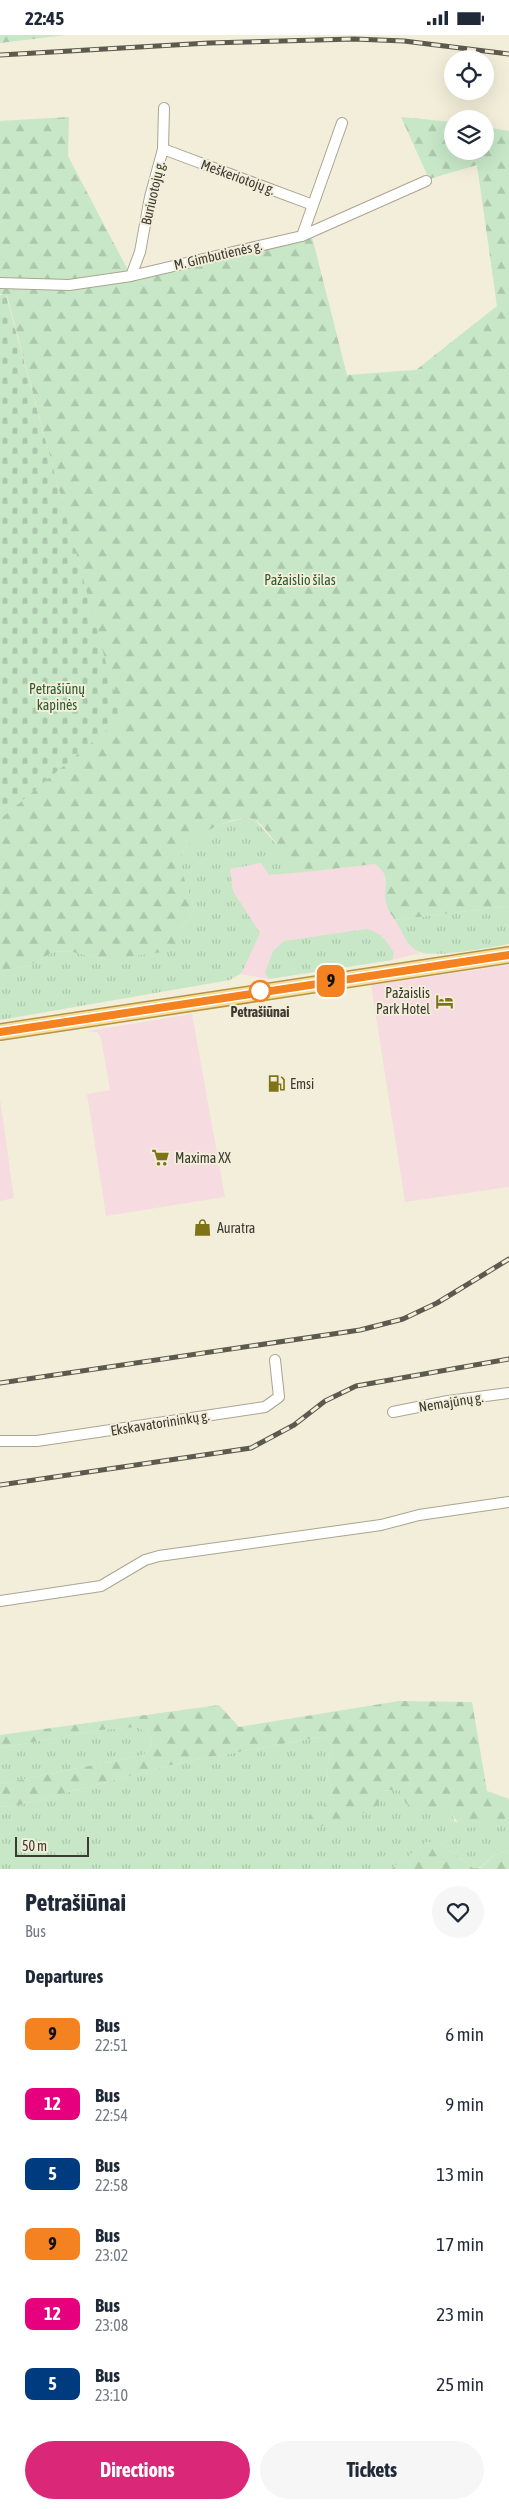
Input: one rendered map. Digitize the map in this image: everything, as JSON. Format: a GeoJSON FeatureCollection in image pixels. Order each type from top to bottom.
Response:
{"type":"FeatureCollection","features":[{"type":"Feature","properties":{"kind":"main road"},"geometry":{"type":"LineString","coordinates":[[0,1032],[509,955]]}},
{"type":"Feature","properties":{"kind":"street","name":"Buriuotojų g."},"geometry":{"type":"LineString","coordinates":[[131,276],[140,253],[150,197],[164,149],[164,108]]}},
{"type":"Feature","properties":{"kind":"street"},"geometry":{"type":"LineString","coordinates":[[302,236],[342,123]]}},
{"type":"Feature","properties":{"kind":"street","name":"Meškeriotojų g."},"geometry":{"type":"LineString","coordinates":[[164,149],[313,205]]}},
{"type":"Feature","properties":{"kind":"street","name":"M. Gimbutienės g."},"geometry":{"type":"LineString","coordinates":[[0,283],[69,285],[131,276],[302,236],[426,181]]}},
{"type":"Feature","properties":{"kind":"street","name":"Ekskavatorininkų g."},"geometry":{"type":"LineString","coordinates":[[0,1441],[38,1441],[265,1407],[279,1397],[275,1360]]}},
{"type":"Feature","properties":{"kind":"street","name":"Nemajūnų g."},"geometry":{"type":"LineString","coordinates":[[393,1412],[448,1401],[509,1393]]}},
{"type":"Feature","properties":{"kind":"street"},"geometry":{"type":"LineString","coordinates":[[0,1601],[100,1587],[145,1560],[159,1556],[381,1525],[419,1515],[509,1502]]}},
{"type":"Feature","properties":{"kind":"shaded area"},"geometry":{"type":"Polygon","coordinates":[[[261,863],[269,875],[375,864],[382,869],[387,883],[386,905],[413,949],[420,953],[392,960],[269,979],[240,974],[259,933],[233,891],[230,869],[261,863]]]}},
{"type":"Feature","properties":{"kind":"shaded area"},"geometry":{"type":"Polygon","coordinates":[[[509,965],[509,1187],[405,1202],[371,985],[509,965]]]}},
{"type":"Feature","properties":{"kind":"shaded area"},"geometry":{"type":"Polygon","coordinates":[[[192,1014],[225,1197],[106,1216],[87,1094],[110,1090],[101,1038],[97,1032],[87,1031],[192,1014]]]}},
{"type":"Feature","properties":{"kind":"shaded area"},"geometry":{"type":"Polygon","coordinates":[[[0,1099],[14,1198],[0,1201],[0,1099]]]}},
{"type":"Feature","properties":{"kind":"green space"},"geometry":{"type":"Polygon","coordinates":[[[0,35],[66,35],[0,43],[0,35]]]}},
{"type":"Feature","properties":{"kind":"green space","name":"Pažaislio šilas"},"geometry":{"type":"Polygon","coordinates":[[[69,117],[68,156],[131,276],[311,233],[347,375],[416,370],[497,306],[477,165],[429,179],[401,117],[444,121],[444,160],[494,160],[494,128],[509,131],[509,906],[395,920],[388,910],[385,894],[386,879],[381,869],[375,864],[305,872],[287,858],[259,823],[247,818],[238,819],[226,822],[203,833],[193,840],[182,853],[183,874],[194,909],[192,916],[178,930],[178,946],[175,950],[108,960],[68,951],[53,952],[31,965],[0,972],[0,819],[120,718],[7,296],[0,294],[0,121],[69,117]]]}},
{"type":"Feature","properties":{"kind":"green space","name":"Petrašiūnų kapinės"},"geometry":{"type":"Polygon","coordinates":[[[0,295],[6,295],[121,718],[0,819],[0,295]]]}},
{"type":"Feature","properties":{"kind":"green space"},"geometry":{"type":"Polygon","coordinates":[[[245,818],[255,820],[289,859],[305,872],[269,875],[261,863],[230,869],[233,891],[260,933],[240,974],[230,980],[0,1020],[0,972],[31,965],[53,952],[68,951],[108,960],[178,946],[178,930],[192,916],[194,909],[182,870],[182,854],[194,838],[204,832],[225,823],[245,818]]]}},
{"type":"Feature","properties":{"kind":"green space"},"geometry":{"type":"Polygon","coordinates":[[[509,906],[509,944],[459,952],[432,954],[414,949],[406,940],[395,920],[509,906]]]}},
{"type":"Feature","properties":{"kind":"green space"},"geometry":{"type":"Polygon","coordinates":[[[366,929],[376,932],[386,940],[394,953],[392,960],[269,979],[265,973],[273,951],[284,941],[366,929]]]}},
{"type":"Feature","properties":{"kind":"green space"},"geometry":{"type":"Polygon","coordinates":[[[399,1701],[472,1702],[487,1791],[509,1799],[509,1820],[467,1827],[461,1825],[455,1819],[450,1809],[421,1809],[406,1804],[399,1789],[382,1791],[378,1805],[351,1820],[317,1827],[308,1822],[310,1814],[334,1801],[326,1771],[332,1751],[330,1741],[320,1737],[179,1763],[11,1807],[0,1806],[0,1784],[143,1755],[151,1749],[152,1740],[147,1732],[137,1727],[100,1730],[0,1748],[0,1735],[219,1705],[239,1727],[399,1701]]]}},
{"type":"Feature","properties":{"kind":"green space"},"geometry":{"type":"Polygon","coordinates":[[[137,1727],[147,1732],[152,1740],[151,1749],[143,1755],[0,1784],[0,1748],[100,1730],[137,1727]]]}},
{"type":"Feature","properties":{"kind":"green space"},"geometry":{"type":"Polygon","coordinates":[[[320,1737],[330,1741],[332,1751],[326,1771],[334,1801],[400,1789],[406,1804],[421,1808],[450,1809],[455,1822],[509,1820],[509,1852],[500,1851],[479,1868],[473,1868],[439,1842],[427,1842],[391,1869],[0,1869],[0,1806],[11,1807],[179,1763],[320,1737]]]}},
{"type":"Feature","properties":{"kind":"green space"},"geometry":{"type":"Polygon","coordinates":[[[427,1842],[439,1842],[473,1868],[480,1868],[500,1851],[509,1852],[509,1869],[391,1869],[427,1842]]]}},
{"type":"Feature","properties":{"kind":"railway"},"geometry":{"type":"LineString","coordinates":[[0,55],[209,43],[354,39],[404,41],[509,54]]}},
{"type":"Feature","properties":{"kind":"railway"},"geometry":{"type":"LineString","coordinates":[[0,1383],[360,1330],[403,1319],[437,1303],[509,1259]]}},
{"type":"Feature","properties":{"kind":"railway"},"geometry":{"type":"LineString","coordinates":[[0,1485],[251,1448],[294,1425],[325,1401],[356,1386],[509,1359]]}},
{"type":"Feature","properties":{"kind":"bus line","name":"9"},"geometry":{"type":"LineString","coordinates":[[0,1032],[509,955]]}},
{"type":"Feature","properties":{"kind":"place","name":"Petrašiūnai"},"geometry":{"type":"Point","coordinates":[260,991]}},
{"type":"Feature","properties":{"kind":"place","name":"Pažaislis Park Hotel"},"geometry":{"type":"Point","coordinates":[444,1001]}},
{"type":"Feature","properties":{"kind":"place","name":"Emsi"},"geometry":{"type":"Point","coordinates":[276,1084]}},
{"type":"Feature","properties":{"kind":"place","name":"Maxima XX"},"geometry":{"type":"Point","coordinates":[161,1158]}},
{"type":"Feature","properties":{"kind":"place","name":"Auratra"},"geometry":{"type":"Point","coordinates":[203,1228]}}]}
